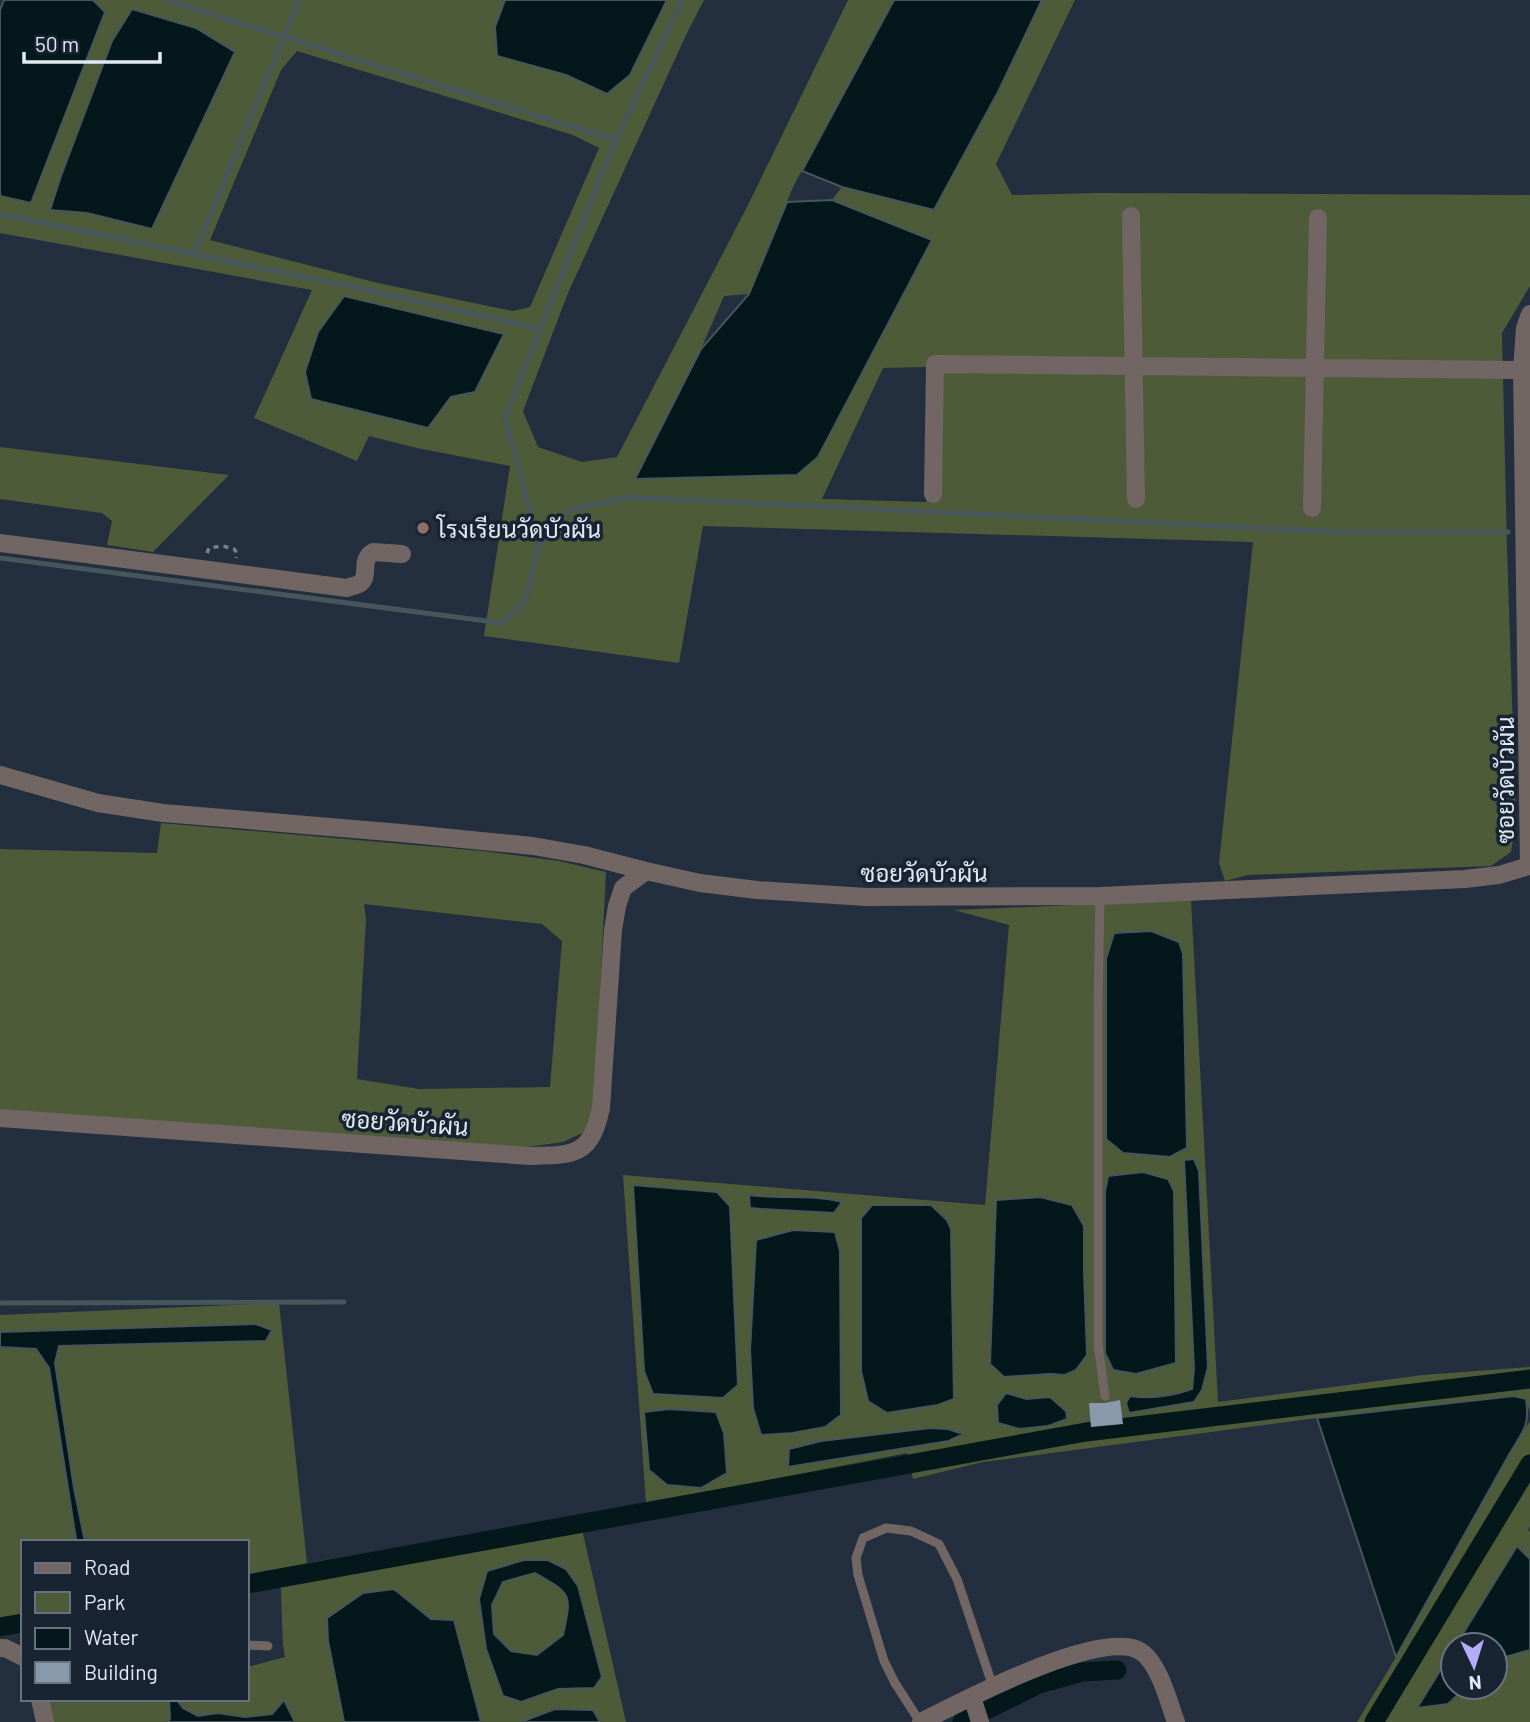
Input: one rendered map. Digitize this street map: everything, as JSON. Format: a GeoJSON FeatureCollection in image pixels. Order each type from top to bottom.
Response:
{"type":"FeatureCollection","features":[{"type":"Feature","properties":{"kind":"street"},"geometry":{"type":"LineString","coordinates":[[1131,216],[1136,499]]}},
{"type":"Feature","properties":{"kind":"street"},"geometry":{"type":"LineString","coordinates":[[1312,508],[1318,218]]}},
{"type":"Feature","properties":{"kind":"street","name":"ซอยวัดบัวผัน"},"geometry":{"type":"LineString","coordinates":[[0,1118],[530,1156],[559,1156],[576,1152],[589,1142],[597,1128],[601,1108],[617,906],[624,888],[646,871],[701,883],[757,890],[866,897],[1100,896],[1465,879],[1499,875],[1530,867],[1525,328],[1530,314]]}},
{"type":"Feature","properties":{"kind":"street"},"geometry":{"type":"LineString","coordinates":[[933,494],[935,364],[1526,370]]}},
{"type":"Feature","properties":{"kind":"street"},"geometry":{"type":"LineString","coordinates":[[0,543],[347,587],[359,584],[363,579],[366,556],[369,553],[402,554]]}},
{"type":"Feature","properties":{"kind":"street"},"geometry":{"type":"LineString","coordinates":[[0,775],[98,803],[150,811],[533,846],[584,855],[646,871]]}},
{"type":"Feature","properties":{"kind":"street"},"geometry":{"type":"LineString","coordinates":[[920,1722],[1024,1673],[1078,1653],[1111,1647],[1140,1651],[1149,1660],[1159,1676],[1176,1722]]}},
{"type":"Feature","properties":{"kind":"street"},"geometry":{"type":"LineString","coordinates":[[0,1648],[21,1656]]}},
{"type":"Feature","properties":{"kind":"street"},"geometry":{"type":"LineString","coordinates":[[972,1697],[981,1722]]}},
{"type":"Feature","properties":{"kind":"street"},"geometry":{"type":"LineString","coordinates":[[40,1701],[45,1722]]}},
{"type":"Feature","properties":{"kind":"lane"},"geometry":{"type":"LineString","coordinates":[[1100,896],[1098,1344],[1105,1396]]}},
{"type":"Feature","properties":{"kind":"lane"},"geometry":{"type":"LineString","coordinates":[[920,1722],[884,1661],[858,1575],[856,1558],[863,1538],[886,1528],[911,1531],[939,1544],[957,1579],[993,1688]]}},
{"type":"Feature","properties":{"kind":"lane"},"geometry":{"type":"LineString","coordinates":[[248,1645],[268,1646]]}},
{"type":"Feature","properties":{"kind":"green space"},"geometry":{"type":"Polygon","coordinates":[[[93,0],[505,0],[495,27],[566,75],[607,94],[630,75],[667,0],[704,0],[568,293],[523,411],[538,447],[582,462],[617,457],[748,205],[848,0],[894,0],[793,187],[749,294],[724,296],[701,349],[636,479],[797,475],[931,239],[832,200],[842,187],[934,210],[998,92],[1042,0],[1075,0],[996,164],[1012,195],[1530,195],[1530,286],[1502,333],[1516,822],[1511,852],[1491,866],[1248,875],[1225,881],[1219,863],[1253,542],[703,526],[679,663],[484,636],[510,466],[369,436],[357,461],[254,418],[312,290],[0,233],[0,196],[31,203],[105,12],[93,0]],[[132,9],[112,41],[50,209],[87,213],[152,229],[132,9]],[[297,51],[281,70],[210,240],[378,283],[513,311],[530,307],[599,148],[573,135],[297,51]],[[504,335],[451,397],[475,392],[504,335]],[[927,367],[883,368],[822,499],[926,502],[927,367]]]}},
{"type":"Feature","properties":{"kind":"green space"},"geometry":{"type":"Polygon","coordinates":[[[0,447],[229,475],[153,552],[107,545],[112,521],[102,513],[0,499],[0,447]]]}},
{"type":"Feature","properties":{"kind":"green space"},"geometry":{"type":"Polygon","coordinates":[[[161,823],[483,851],[559,861],[606,872],[595,1092],[589,1130],[563,1142],[528,1147],[0,1111],[0,849],[157,853],[161,823]],[[364,904],[366,919],[357,1079],[419,1089],[550,1087],[562,941],[542,924],[364,904]]]}},
{"type":"Feature","properties":{"kind":"green space"},"geometry":{"type":"Polygon","coordinates":[[[1191,900],[1218,1402],[1423,1375],[1530,1367],[1530,1413],[1526,1399],[1514,1396],[1317,1418],[983,1462],[913,1479],[907,1453],[646,1504],[623,1175],[985,1205],[1009,925],[954,910],[1191,900]],[[1193,1159],[1194,1369],[1192,1389],[1161,1396],[1130,1396],[1129,1413],[1194,1402],[1202,1390],[1208,1367],[1199,1172],[1193,1159]],[[717,1192],[738,1385],[730,1206],[717,1192]],[[996,1200],[990,1364],[1004,1377],[1065,1375],[1084,1272],[1084,1226],[996,1200]],[[931,1205],[904,1206],[947,1220],[931,1205]],[[756,1240],[750,1350],[753,1408],[756,1240]],[[930,1428],[893,1433],[788,1467],[949,1441],[962,1434],[930,1428]],[[727,1473],[667,1485],[701,1488],[727,1473]]]}},
{"type":"Feature","properties":{"kind":"green space"},"geometry":{"type":"Polygon","coordinates":[[[279,1303],[307,1563],[579,1516],[626,1722],[600,1722],[593,1710],[555,1709],[521,1722],[481,1722],[454,1620],[431,1619],[394,1589],[327,1618],[328,1641],[344,1722],[295,1722],[284,1700],[272,1714],[245,1717],[218,1713],[198,1716],[183,1708],[178,1701],[248,1701],[248,1667],[285,1657],[280,1569],[248,1575],[248,1540],[85,1540],[55,1363],[59,1346],[266,1341],[256,1324],[0,1332],[0,1315],[279,1303]],[[566,1569],[487,1571],[486,1649],[503,1696],[521,1702],[558,1689],[594,1688],[566,1569]]]}},
{"type":"Feature","properties":{"kind":"green space"},"geometry":{"type":"Polygon","coordinates":[[[0,1347],[36,1349],[49,1368],[76,1540],[21,1540],[21,1618],[0,1622],[0,1347]]]}},
{"type":"Feature","properties":{"kind":"green space"},"geometry":{"type":"Polygon","coordinates":[[[1530,1421],[1530,1559],[1517,1547],[1465,1631],[1439,1631],[1439,1673],[1418,1707],[1448,1704],[1451,1701],[1509,1701],[1509,1656],[1530,1650],[1530,1722],[1357,1722],[1396,1657],[1530,1421]]]}},
{"type":"Feature","properties":{"kind":"green space"},"geometry":{"type":"Polygon","coordinates":[[[535,1573],[562,1591],[568,1603],[563,1635],[537,1655],[511,1651],[494,1634],[492,1605],[503,1582],[535,1573]]]}},
{"type":"Feature","properties":{"kind":"green space"},"geometry":{"type":"Polygon","coordinates":[[[48,1701],[169,1701],[168,1722],[53,1722],[48,1701]]]}},
{"type":"Feature","properties":{"kind":"water"},"geometry":{"type":"Polygon","coordinates":[[[4,0],[93,0],[105,12],[31,203],[0,196],[0,10],[4,0]]]}},
{"type":"Feature","properties":{"kind":"water"},"geometry":{"type":"Polygon","coordinates":[[[505,0],[667,0],[630,75],[607,94],[566,75],[497,56],[495,27],[505,0]]]}},
{"type":"Feature","properties":{"kind":"water"},"geometry":{"type":"Polygon","coordinates":[[[894,0],[1042,0],[998,92],[934,210],[842,187],[802,171],[894,0]]]}},
{"type":"Feature","properties":{"kind":"water"},"geometry":{"type":"Polygon","coordinates":[[[132,9],[196,28],[235,52],[152,229],[87,213],[50,210],[112,41],[132,9]]]}},
{"type":"Feature","properties":{"kind":"water"},"geometry":{"type":"Polygon","coordinates":[[[832,200],[932,240],[818,457],[797,475],[635,479],[701,349],[749,294],[787,202],[832,200]]]}},
{"type":"Feature","properties":{"kind":"water"},"geometry":{"type":"Polygon","coordinates":[[[344,296],[504,334],[475,392],[451,397],[428,428],[311,399],[305,372],[318,332],[344,296]]]}},
{"type":"Feature","properties":{"kind":"water"},"geometry":{"type":"Polygon","coordinates":[[[1151,931],[1179,942],[1183,954],[1187,1148],[1170,1157],[1123,1153],[1106,1139],[1106,959],[1114,933],[1151,931]]]}},
{"type":"Feature","properties":{"kind":"water"},"geometry":{"type":"Polygon","coordinates":[[[1194,1159],[1199,1171],[1208,1367],[1202,1390],[1194,1402],[1129,1413],[1126,1403],[1130,1396],[1161,1396],[1192,1389],[1194,1369],[1184,1160],[1194,1159]]]}},
{"type":"Feature","properties":{"kind":"water"},"geometry":{"type":"Polygon","coordinates":[[[1143,1172],[1168,1179],[1174,1191],[1176,1363],[1136,1374],[1113,1370],[1105,1353],[1105,1192],[1108,1176],[1143,1172]]]}},
{"type":"Feature","properties":{"kind":"water"},"geometry":{"type":"Polygon","coordinates":[[[633,1185],[717,1192],[730,1206],[738,1385],[723,1398],[653,1394],[644,1371],[633,1185]]]}},
{"type":"Feature","properties":{"kind":"water"},"geometry":{"type":"Polygon","coordinates":[[[749,1195],[819,1198],[842,1202],[834,1213],[761,1209],[750,1208],[749,1195]]]}},
{"type":"Feature","properties":{"kind":"water"},"geometry":{"type":"Polygon","coordinates":[[[1040,1197],[1072,1205],[1084,1226],[1087,1355],[1076,1370],[1065,1375],[1004,1377],[990,1364],[996,1200],[1040,1197]]]}},
{"type":"Feature","properties":{"kind":"water"},"geometry":{"type":"Polygon","coordinates":[[[872,1205],[931,1205],[947,1220],[951,1229],[954,1399],[938,1405],[887,1413],[868,1401],[861,1371],[861,1218],[872,1205]]]}},
{"type":"Feature","properties":{"kind":"water"},"geometry":{"type":"Polygon","coordinates":[[[793,1230],[835,1232],[840,1251],[841,1415],[825,1427],[761,1435],[753,1408],[750,1350],[756,1240],[793,1230]]]}},
{"type":"Feature","properties":{"kind":"water"},"geometry":{"type":"Polygon","coordinates":[[[256,1324],[272,1330],[266,1341],[59,1346],[55,1363],[85,1540],[75,1540],[49,1368],[36,1349],[0,1347],[0,1332],[256,1324]]]}},
{"type":"Feature","properties":{"kind":"water"},"geometry":{"type":"Polygon","coordinates":[[[1006,1393],[1027,1399],[1050,1397],[1066,1411],[1067,1419],[1048,1426],[1020,1429],[998,1423],[997,1405],[1006,1393]]]}},
{"type":"Feature","properties":{"kind":"water"},"geometry":{"type":"Polygon","coordinates":[[[1514,1396],[1526,1399],[1525,1428],[1396,1657],[1317,1418],[1514,1396]]]}},
{"type":"Feature","properties":{"kind":"water"},"geometry":{"type":"Polygon","coordinates":[[[669,1409],[716,1412],[724,1433],[727,1473],[701,1488],[667,1485],[649,1470],[644,1412],[669,1409]]]}},
{"type":"Feature","properties":{"kind":"water"},"geometry":{"type":"Polygon","coordinates":[[[930,1428],[948,1429],[963,1434],[949,1441],[788,1467],[789,1449],[821,1441],[930,1428]]]}},
{"type":"Feature","properties":{"kind":"water"},"geometry":{"type":"Polygon","coordinates":[[[1517,1546],[1530,1559],[1530,1650],[1509,1656],[1509,1631],[1465,1631],[1517,1546]]]}},
{"type":"Feature","properties":{"kind":"water"},"geometry":{"type":"Polygon","coordinates":[[[524,1560],[548,1560],[566,1569],[578,1586],[602,1677],[594,1688],[558,1689],[521,1702],[503,1696],[486,1649],[479,1599],[487,1571],[524,1560]],[[535,1573],[503,1582],[492,1605],[494,1634],[511,1651],[537,1655],[563,1635],[568,1603],[562,1591],[535,1573]]]}},
{"type":"Feature","properties":{"kind":"water"},"geometry":{"type":"Polygon","coordinates":[[[394,1589],[431,1619],[454,1620],[481,1722],[344,1722],[328,1641],[327,1618],[363,1593],[394,1589]]]}},
{"type":"Feature","properties":{"kind":"water"},"geometry":{"type":"Polygon","coordinates":[[[1439,1673],[1439,1701],[1451,1701],[1448,1704],[1417,1708],[1439,1673]]]}},
{"type":"Feature","properties":{"kind":"water"},"geometry":{"type":"Polygon","coordinates":[[[284,1700],[295,1722],[168,1722],[169,1701],[178,1701],[183,1708],[198,1716],[218,1713],[245,1717],[272,1714],[284,1700]]]}},
{"type":"Feature","properties":{"kind":"water"},"geometry":{"type":"Polygon","coordinates":[[[555,1709],[593,1710],[600,1722],[521,1722],[555,1709]]]}},
{"type":"Feature","properties":{"kind":"building"},"geometry":{"type":"Polygon","coordinates":[[[1120,1400],[1123,1424],[1091,1427],[1089,1403],[1120,1400]]]}},
{"type":"Feature","properties":{"kind":"waterway"},"geometry":{"type":"LineString","coordinates":[[166,0],[616,140]]}},
{"type":"Feature","properties":{"kind":"waterway"},"geometry":{"type":"LineString","coordinates":[[194,255],[299,0]]}},
{"type":"Feature","properties":{"kind":"waterway"},"geometry":{"type":"LineString","coordinates":[[0,558],[502,623],[525,602],[539,545],[505,418],[610,153],[682,0]]}},
{"type":"Feature","properties":{"kind":"waterway"},"geometry":{"type":"LineString","coordinates":[[0,214],[363,289],[540,329]]}},
{"type":"Feature","properties":{"kind":"waterway"},"geometry":{"type":"LineString","coordinates":[[539,545],[570,510],[628,497],[1342,532],[1508,532]]}},
{"type":"Feature","properties":{"kind":"waterway"},"geometry":{"type":"LineString","coordinates":[[0,1303],[344,1302]]}},
{"type":"Feature","properties":{"kind":"waterway"},"geometry":{"type":"LineString","coordinates":[[248,1584],[1086,1432],[1530,1379]]}},
{"type":"Feature","properties":{"kind":"waterway"},"geometry":{"type":"LineString","coordinates":[[1374,1722],[1530,1464]]}},
{"type":"Feature","properties":{"kind":"waterway"},"geometry":{"type":"LineString","coordinates":[[0,1627],[21,1623]]}},
{"type":"Feature","properties":{"kind":"waterway"},"geometry":{"type":"LineString","coordinates":[[962,1722],[1039,1684],[1082,1672],[1117,1670]]}},
{"type":"Feature","properties":{"kind":"place","name":"โรงเรียนวัดบัวผัน"},"geometry":{"type":"Point","coordinates":[423,528]}}]}
